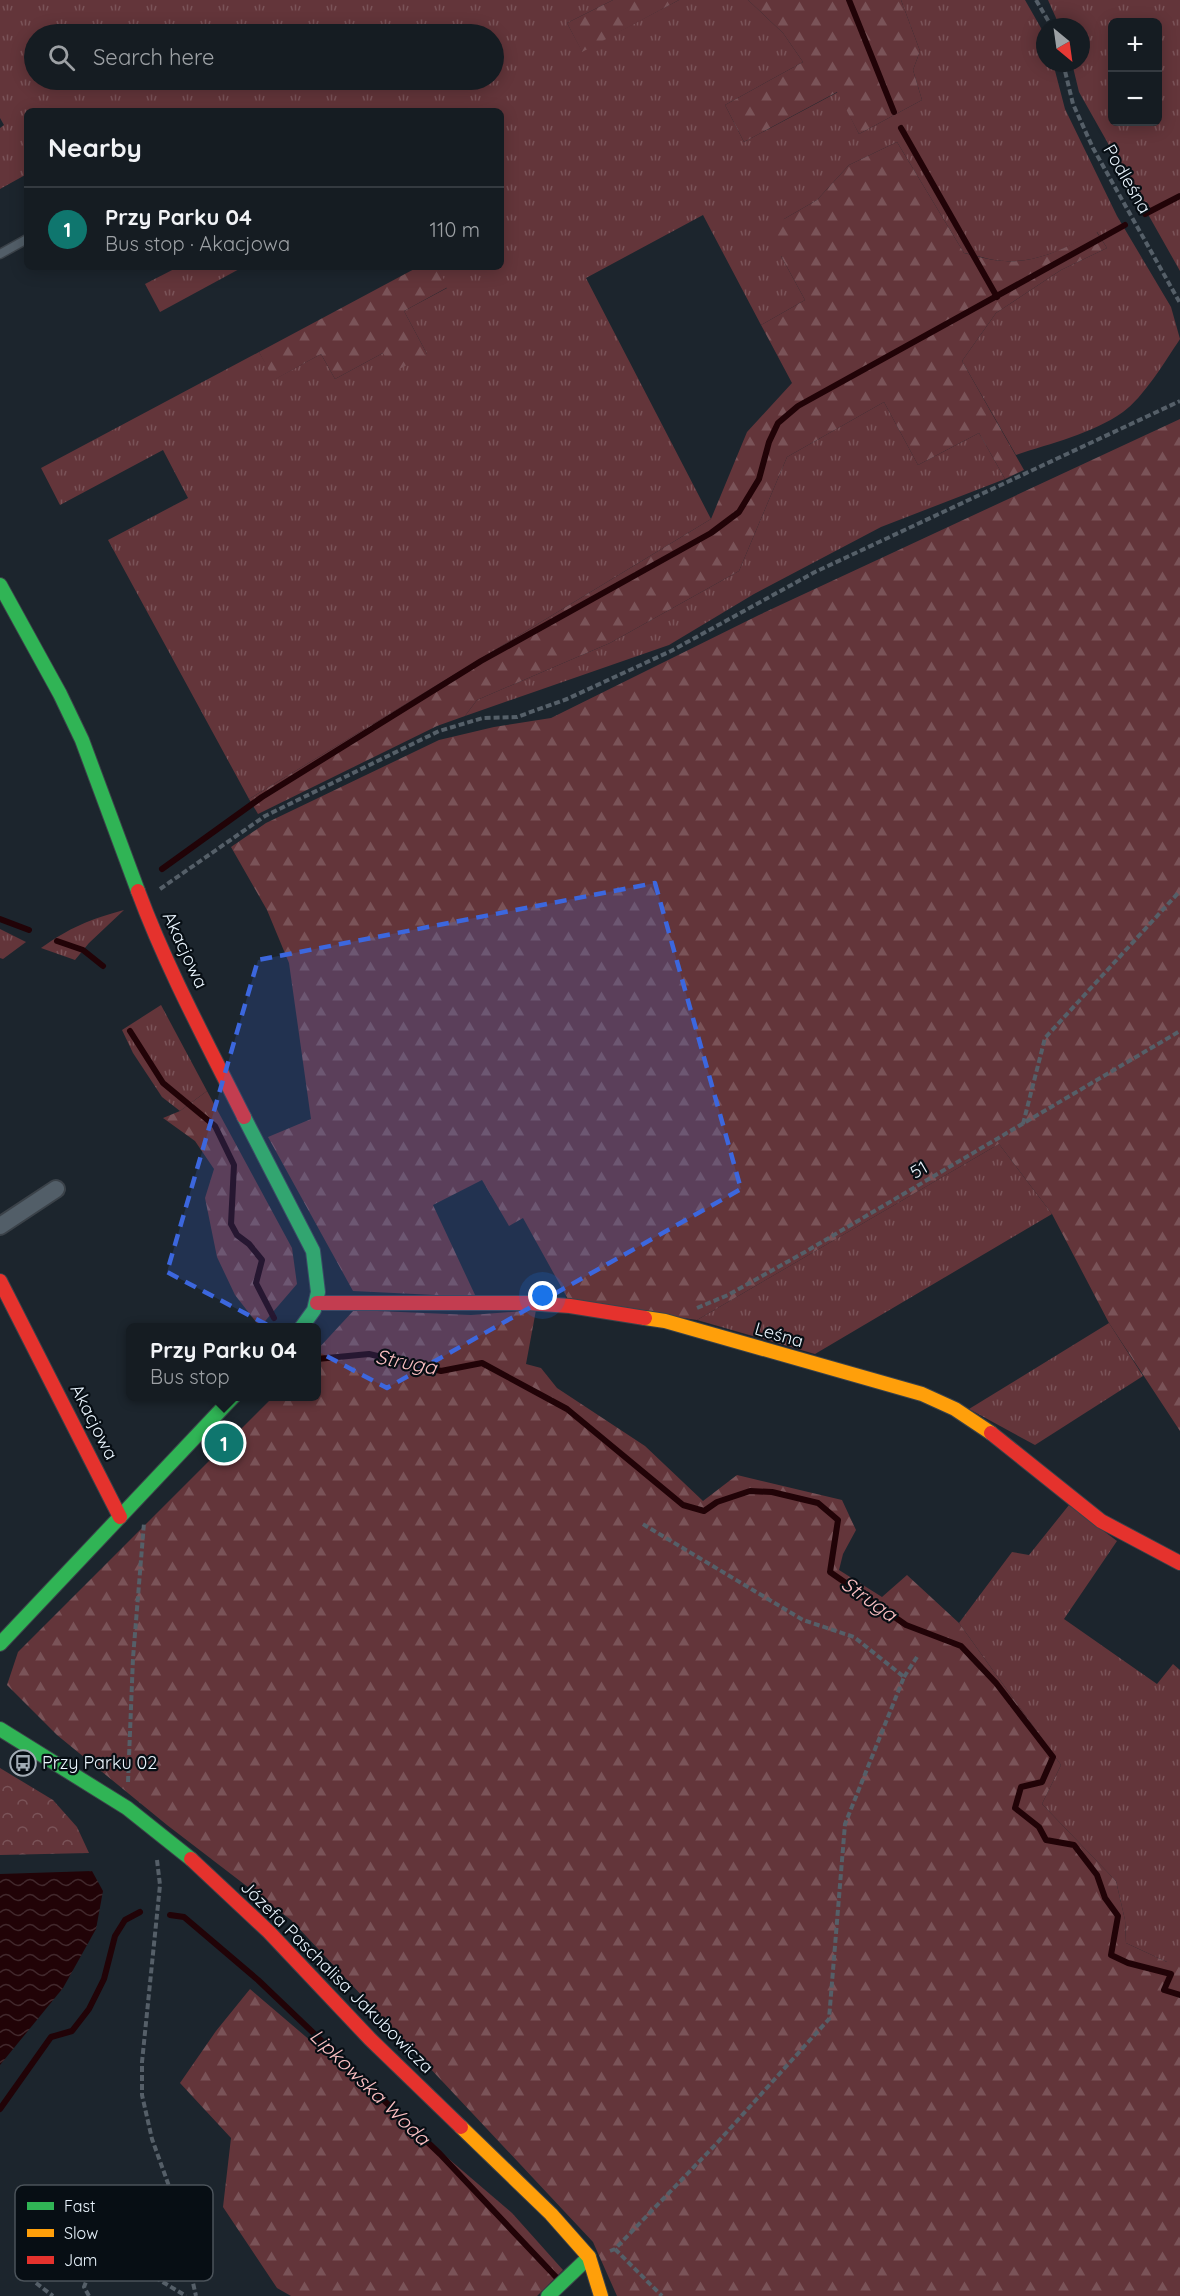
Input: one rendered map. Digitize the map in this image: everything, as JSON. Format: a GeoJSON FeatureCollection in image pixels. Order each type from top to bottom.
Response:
{"type":"FeatureCollection","features":[{"type":"Feature","properties":{"kind":"street","name":"Akacjowa"},"geometry":{"type":"LineString","coordinates":[[0,585],[60,694],[82,740],[141,899],[201,1032],[314,1251],[320,1279],[317,1304],[305,1323]]}},
{"type":"Feature","properties":{"kind":"street"},"geometry":{"type":"LineString","coordinates":[[0,1226],[56,1189]]}},
{"type":"Feature","properties":{"kind":"street","name":"Akacjowa"},"geometry":{"type":"LineString","coordinates":[[0,1281],[120,1517]]}},
{"type":"Feature","properties":{"kind":"street","name":"Leśna"},"geometry":{"type":"LineString","coordinates":[[317,1304],[527,1303],[570,1306],[665,1321],[922,1395],[954,1409],[992,1432],[1101,1521],[1180,1563]]}},
{"type":"Feature","properties":{"kind":"street"},"geometry":{"type":"LineString","coordinates":[[0,1644],[229,1401]]}},
{"type":"Feature","properties":{"kind":"street","name":"Józefa Paschalisa Jakubowicza"},"geometry":{"type":"LineString","coordinates":[[0,1729],[127,1808],[209,1874],[269,1932],[370,2039],[551,2214],[589,2257],[601,2296]]}},
{"type":"Feature","properties":{"kind":"street"},"geometry":{"type":"LineString","coordinates":[[548,2296],[589,2257]]}},
{"type":"Feature","properties":{"kind":"lane"},"geometry":{"type":"LineString","coordinates":[[0,254],[24,241]]}},
{"type":"Feature","properties":{"kind":"path"},"geometry":{"type":"LineString","coordinates":[[1036,0],[1047,18]]}},
{"type":"Feature","properties":{"kind":"path","name":"Podleśna"},"geometry":{"type":"LineString","coordinates":[[1065,72],[1073,104],[1093,148],[1180,303]]}},
{"type":"Feature","properties":{"kind":"path"},"geometry":{"type":"LineString","coordinates":[[141,899],[153,895],[265,816],[439,731],[483,718],[517,717],[567,699],[670,651],[814,572],[1180,401]]}},
{"type":"Feature","properties":{"kind":"path"},"geometry":{"type":"LineString","coordinates":[[1023,1125],[1045,1038],[1180,891]]}},
{"type":"Feature","properties":{"kind":"path","name":"51"},"geometry":{"type":"LineString","coordinates":[[665,1321],[728,1295],[805,1252],[1180,1031]]}},
{"type":"Feature","properties":{"kind":"path"},"geometry":{"type":"LineString","coordinates":[[127,1808],[132,1658],[145,1518],[132,1503]]}},
{"type":"Feature","properties":{"kind":"path"},"geometry":{"type":"LineString","coordinates":[[641,1523],[803,1620],[854,1637],[904,1677]]}},
{"type":"Feature","properties":{"kind":"path"},"geometry":{"type":"LineString","coordinates":[[589,2257],[615,2249],[717,2143],[829,2019],[845,1824],[904,1677],[917,1657]]}},
{"type":"Feature","properties":{"kind":"path"},"geometry":{"type":"LineString","coordinates":[[152,1826],[160,1885],[142,2062],[142,2095],[152,2139],[169,2185]]}},
{"type":"Feature","properties":{"kind":"path"},"geometry":{"type":"LineString","coordinates":[[615,2249],[662,2296]]}},
{"type":"Feature","properties":{"kind":"path"},"geometry":{"type":"LineString","coordinates":[[86,2281],[84,2287],[89,2296]]}},
{"type":"Feature","properties":{"kind":"path"},"geometry":{"type":"LineString","coordinates":[[161,2281],[186,2296]]}},
{"type":"Feature","properties":{"kind":"path"},"geometry":{"type":"LineString","coordinates":[[192,2281],[196,2296]]}},
{"type":"Feature","properties":{"kind":"path"},"geometry":{"type":"LineString","coordinates":[[36,2283],[53,2296]]}},
{"type":"Feature","properties":{"kind":"highlighted area"},"geometry":{"type":"Polygon","coordinates":[[[655,883],[741,1189],[387,1388],[167,1272],[258,960],[655,883]]]}},
{"type":"Feature","properties":{"kind":"green space"},"geometry":{"type":"Polygon","coordinates":[[[0,0],[613,0],[567,23],[582,51],[679,0],[748,0],[783,33],[803,62],[725,105],[744,142],[838,92],[859,134],[922,100],[913,70],[920,51],[901,0],[1025,0],[1036,19],[1036,72],[1055,72],[1065,109],[1117,216],[1171,307],[1180,339],[1146,388],[1123,412],[1085,432],[1016,455],[962,361],[996,313],[1061,270],[1107,248],[1097,232],[1041,257],[1017,261],[1000,261],[964,253],[897,142],[849,165],[817,200],[784,219],[781,256],[805,300],[761,325],[703,215],[586,278],[711,519],[249,799],[108,540],[188,498],[163,450],[60,505],[41,468],[259,352],[275,379],[321,354],[335,379],[383,353],[427,354],[404,311],[447,288],[438,270],[504,270],[504,108],[24,108],[24,176],[0,189],[0,128],[4,125],[0,118],[0,0]]]}},
{"type":"Feature","properties":{"kind":"green space"},"geometry":{"type":"Polygon","coordinates":[[[613,0],[679,0],[582,52],[567,23],[613,0]]]}},
{"type":"Feature","properties":{"kind":"green space"},"geometry":{"type":"Polygon","coordinates":[[[748,0],[901,0],[920,51],[913,70],[922,100],[859,134],[837,92],[744,142],[725,105],[803,62],[783,33],[748,0]]]}},
{"type":"Feature","properties":{"kind":"green space"},"geometry":{"type":"Polygon","coordinates":[[[1048,0],[1180,0],[1180,271],[1079,92],[1074,72],[1090,72],[1090,18],[1056,18],[1048,0]]]}},
{"type":"Feature","properties":{"kind":"green space"},"geometry":{"type":"Polygon","coordinates":[[[897,142],[964,253],[1000,261],[1041,257],[1096,231],[1107,248],[1061,270],[996,313],[962,361],[1024,470],[1005,479],[979,433],[918,465],[884,402],[787,457],[739,571],[610,643],[477,700],[465,716],[437,726],[258,814],[249,799],[711,519],[747,432],[792,383],[761,325],[805,300],[773,236],[784,219],[817,200],[849,165],[897,142]]]}},
{"type":"Feature","properties":{"kind":"green space"},"geometry":{"type":"Polygon","coordinates":[[[172,270],[237,270],[160,312],[145,284],[172,270]]]}},
{"type":"Feature","properties":{"kind":"green space"},"geometry":{"type":"Polygon","coordinates":[[[412,270],[439,270],[448,287],[404,311],[427,354],[394,372],[383,353],[335,379],[321,354],[274,380],[259,352],[412,270]]]}},
{"type":"Feature","properties":{"kind":"green space"},"geometry":{"type":"Polygon","coordinates":[[[884,402],[918,465],[979,433],[1005,479],[881,527],[754,594],[669,645],[465,716],[477,700],[610,643],[739,571],[787,457],[884,402]]]}},
{"type":"Feature","properties":{"kind":"green space"},"geometry":{"type":"Polygon","coordinates":[[[1180,419],[1180,1431],[1109,1323],[1052,1214],[999,1144],[697,1320],[569,1301],[523,1218],[509,1226],[482,1180],[433,1205],[476,1297],[353,1291],[268,1137],[311,1119],[289,963],[267,910],[231,847],[266,823],[439,740],[494,727],[551,718],[759,615],[1180,419]]]}},
{"type":"Feature","properties":{"kind":"green space"},"geometry":{"type":"Polygon","coordinates":[[[124,910],[89,943],[75,960],[41,948],[80,925],[124,910]]]}},
{"type":"Feature","properties":{"kind":"green space"},"geometry":{"type":"Polygon","coordinates":[[[0,929],[26,942],[3,959],[0,958],[0,929]]]}},
{"type":"Feature","properties":{"kind":"green space"},"geometry":{"type":"Polygon","coordinates":[[[161,1005],[207,1091],[180,1111],[162,1097],[133,1053],[122,1030],[161,1005]]]}},
{"type":"Feature","properties":{"kind":"green space"},"geometry":{"type":"Polygon","coordinates":[[[207,1091],[292,1248],[297,1284],[263,1323],[257,1323],[235,1295],[217,1257],[205,1198],[214,1169],[195,1141],[163,1118],[180,1111],[207,1091]]]}},
{"type":"Feature","properties":{"kind":"green space"},"geometry":{"type":"Polygon","coordinates":[[[999,1144],[1052,1214],[815,1354],[697,1320],[999,1144]]]}},
{"type":"Feature","properties":{"kind":"green space"},"geometry":{"type":"Polygon","coordinates":[[[354,1310],[471,1315],[536,1310],[526,1364],[541,1368],[557,1388],[645,1446],[703,1501],[737,1475],[842,1500],[856,1530],[843,1554],[839,1570],[882,1597],[907,1575],[959,1623],[1061,1765],[1042,1804],[1116,1881],[1125,1920],[1126,1943],[1167,1962],[1180,1962],[1180,2296],[617,2296],[593,2242],[291,1920],[167,1825],[57,1735],[7,1685],[18,1652],[269,1401],[321,1401],[321,1346],[354,1310]]]}},
{"type":"Feature","properties":{"kind":"green space"},"geometry":{"type":"Polygon","coordinates":[[[1109,1323],[1143,1376],[1035,1445],[969,1409],[1109,1323]]]}},
{"type":"Feature","properties":{"kind":"green space"},"geometry":{"type":"Polygon","coordinates":[[[1069,1505],[1117,1541],[1064,1619],[1157,1684],[1173,1664],[1180,1670],[1180,1962],[1167,1962],[1126,1943],[1125,1920],[1116,1881],[1042,1804],[1061,1765],[959,1623],[1012,1552],[1029,1555],[1069,1505]]]}},
{"type":"Feature","properties":{"kind":"green space"},"geometry":{"type":"Polygon","coordinates":[[[0,1768],[53,1800],[77,1827],[89,1853],[0,1855],[0,1768]]]}},
{"type":"Feature","properties":{"kind":"green space"},"geometry":{"type":"Polygon","coordinates":[[[250,1989],[512,2213],[563,2270],[537,2296],[291,2296],[277,2288],[223,2207],[231,2138],[180,2083],[216,2031],[250,1989]]]}},
{"type":"Feature","properties":{"kind":"water"},"geometry":{"type":"Polygon","coordinates":[[[92,1871],[103,1891],[96,1929],[63,1988],[0,2065],[0,1874],[92,1871]]]}},
{"type":"Feature","properties":{"kind":"waterway"},"geometry":{"type":"LineString","coordinates":[[849,0],[894,112]]}},
{"type":"Feature","properties":{"kind":"waterway"},"geometry":{"type":"LineString","coordinates":[[901,128],[997,297]]}},
{"type":"Feature","properties":{"kind":"waterway"},"geometry":{"type":"LineString","coordinates":[[1145,214],[1180,196]]}},
{"type":"Feature","properties":{"kind":"waterway"},"geometry":{"type":"LineString","coordinates":[[162,869],[262,797],[481,661],[711,533],[739,512],[759,479],[769,442],[778,423],[798,406],[1125,225]]}},
{"type":"Feature","properties":{"kind":"waterway","name":"Struga"},"geometry":{"type":"LineString","coordinates":[[0,919],[29,930]]}},
{"type":"Feature","properties":{"kind":"waterway","name":"Struga"},"geometry":{"type":"LineString","coordinates":[[57,941],[83,950],[103,966]]}},
{"type":"Feature","properties":{"kind":"waterway","name":"Struga"},"geometry":{"type":"LineString","coordinates":[[130,1031],[163,1083],[215,1126],[234,1165],[231,1224],[237,1235],[249,1244],[262,1260],[256,1283],[274,1318]]}},
{"type":"Feature","properties":{"kind":"waterway","name":"Struga"},"geometry":{"type":"LineString","coordinates":[[321,1359],[369,1354],[441,1371],[482,1363],[567,1409],[683,1505],[704,1511],[717,1502],[750,1491],[772,1492],[818,1503],[838,1520],[830,1572],[906,1625],[961,1646],[996,1683],[1053,1757],[1042,1782],[1021,1787],[1015,1808],[1039,1827],[1046,1840],[1074,1845],[1097,1875],[1105,1898],[1118,1916],[1111,1955],[1128,1963],[1171,1974],[1164,1990],[1180,1995]]}},
{"type":"Feature","properties":{"kind":"waterway","name":"Lipkowska Woda"},"geometry":{"type":"LineString","coordinates":[[0,2109],[51,2037],[72,2031],[89,2009],[104,1979],[115,1936],[125,1920],[140,1912]]}},
{"type":"Feature","properties":{"kind":"waterway","name":"Lipkowska Woda"},"geometry":{"type":"LineString","coordinates":[[170,1915],[184,1917],[258,1980],[440,2154],[557,2278]]}},
{"type":"Feature","properties":{"kind":"traffic: fast"},"geometry":{"type":"LineString","coordinates":[[0,585],[60,694],[82,740],[138,891]]}},
{"type":"Feature","properties":{"kind":"traffic: fast"},"geometry":{"type":"LineString","coordinates":[[244,1117],[313,1251],[318,1292],[314,1310],[305,1323]]}},
{"type":"Feature","properties":{"kind":"traffic: fast"},"geometry":{"type":"LineString","coordinates":[[0,1644],[229,1401]]}},
{"type":"Feature","properties":{"kind":"traffic: fast"},"geometry":{"type":"LineString","coordinates":[[0,1729],[127,1808],[191,1859]]}},
{"type":"Feature","properties":{"kind":"traffic: fast"},"geometry":{"type":"LineString","coordinates":[[548,2296],[589,2257]]}},
{"type":"Feature","properties":{"kind":"traffic: slow"},"geometry":{"type":"LineString","coordinates":[[645,1318],[665,1321],[922,1394],[955,1409],[991,1433]]}},
{"type":"Feature","properties":{"kind":"traffic: slow"},"geometry":{"type":"LineString","coordinates":[[461,2127],[551,2214],[589,2257],[601,2296]]}},
{"type":"Feature","properties":{"kind":"traffic: jam"},"geometry":{"type":"LineString","coordinates":[[138,891],[175,977],[244,1117]]}},
{"type":"Feature","properties":{"kind":"traffic: jam"},"geometry":{"type":"LineString","coordinates":[[0,1281],[120,1517]]}},
{"type":"Feature","properties":{"kind":"traffic: jam"},"geometry":{"type":"LineString","coordinates":[[317,1303],[527,1303],[570,1306],[645,1318]]}},
{"type":"Feature","properties":{"kind":"traffic: jam"},"geometry":{"type":"LineString","coordinates":[[991,1433],[1101,1521],[1180,1563]]}},
{"type":"Feature","properties":{"kind":"traffic: jam"},"geometry":{"type":"LineString","coordinates":[[191,1859],[269,1932],[370,2039],[461,2127]]}},
{"type":"Feature","properties":{"kind":"place","name":"Przy Parku 04"},"geometry":{"type":"Point","coordinates":[224,1443]}},
{"type":"Feature","properties":{"kind":"place","name":"Przy Parku 02"},"geometry":{"type":"Point","coordinates":[23,1763]}}]}
